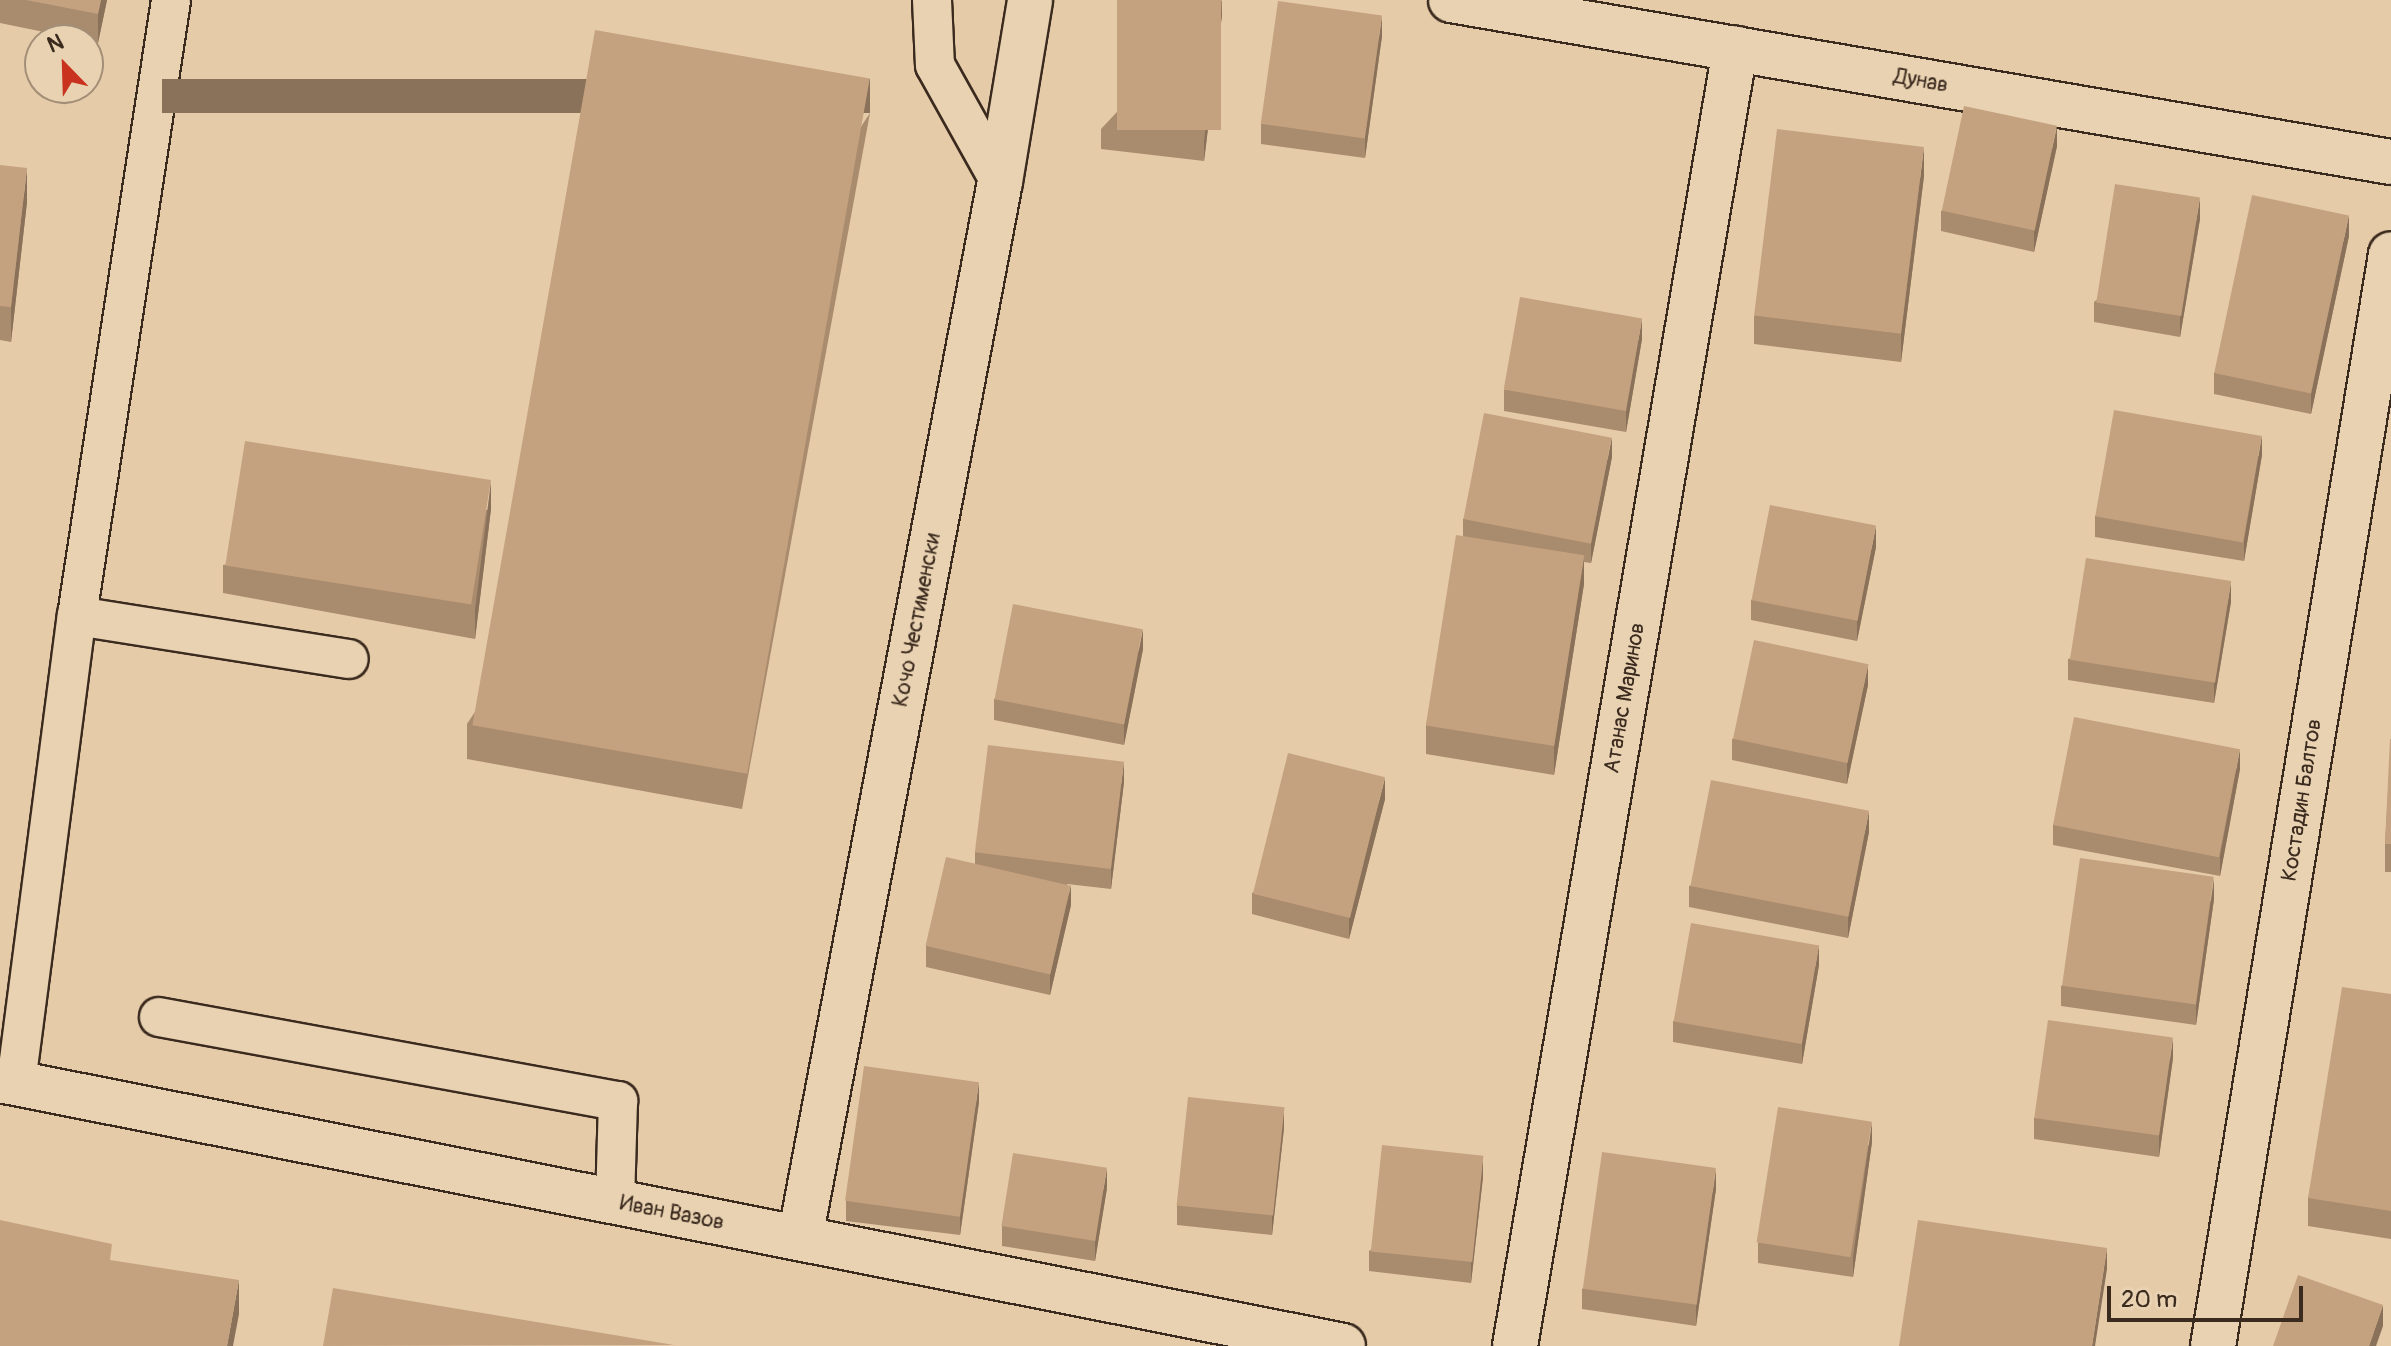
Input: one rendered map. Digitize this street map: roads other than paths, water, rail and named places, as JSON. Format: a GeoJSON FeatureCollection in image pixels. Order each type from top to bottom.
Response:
{"type":"FeatureCollection","features":[{"type":"Feature","properties":{"kind":"street","name":"Кочо Честименски"},"geometry":{"type":"LineString","coordinates":[[800,1238],[1000,182],[1030,0]]}},
{"type":"Feature","properties":{"kind":"street","name":"Дунав"},"geometry":{"type":"LineString","coordinates":[[1451,0],[2391,162]]}},
{"type":"Feature","properties":{"kind":"street","name":"Атанас Маринов"},"geometry":{"type":"LineString","coordinates":[[1515,1346],[1735,49]]}},
{"type":"Feature","properties":{"kind":"street","name":"Костадин Балтов"},"geometry":{"type":"LineString","coordinates":[[2213,1346],[2391,254]]}},
{"type":"Feature","properties":{"kind":"street","name":"Иван Вазов"},"geometry":{"type":"LineString","coordinates":[[8,1081],[1343,1346]]}},
{"type":"Feature","properties":{"kind":"lane"},"geometry":{"type":"LineString","coordinates":[[8,1081],[171,0]]}},
{"type":"Feature","properties":{"kind":"lane"},"geometry":{"type":"LineString","coordinates":[[932,0],[935,65],[1000,182]]}},
{"type":"Feature","properties":{"kind":"lane"},"geometry":{"type":"LineString","coordinates":[[77,616],[349,659]]}},
{"type":"Feature","properties":{"kind":"lane"},"geometry":{"type":"LineString","coordinates":[[159,1017],[618,1101],[615,1202]]}}]}
